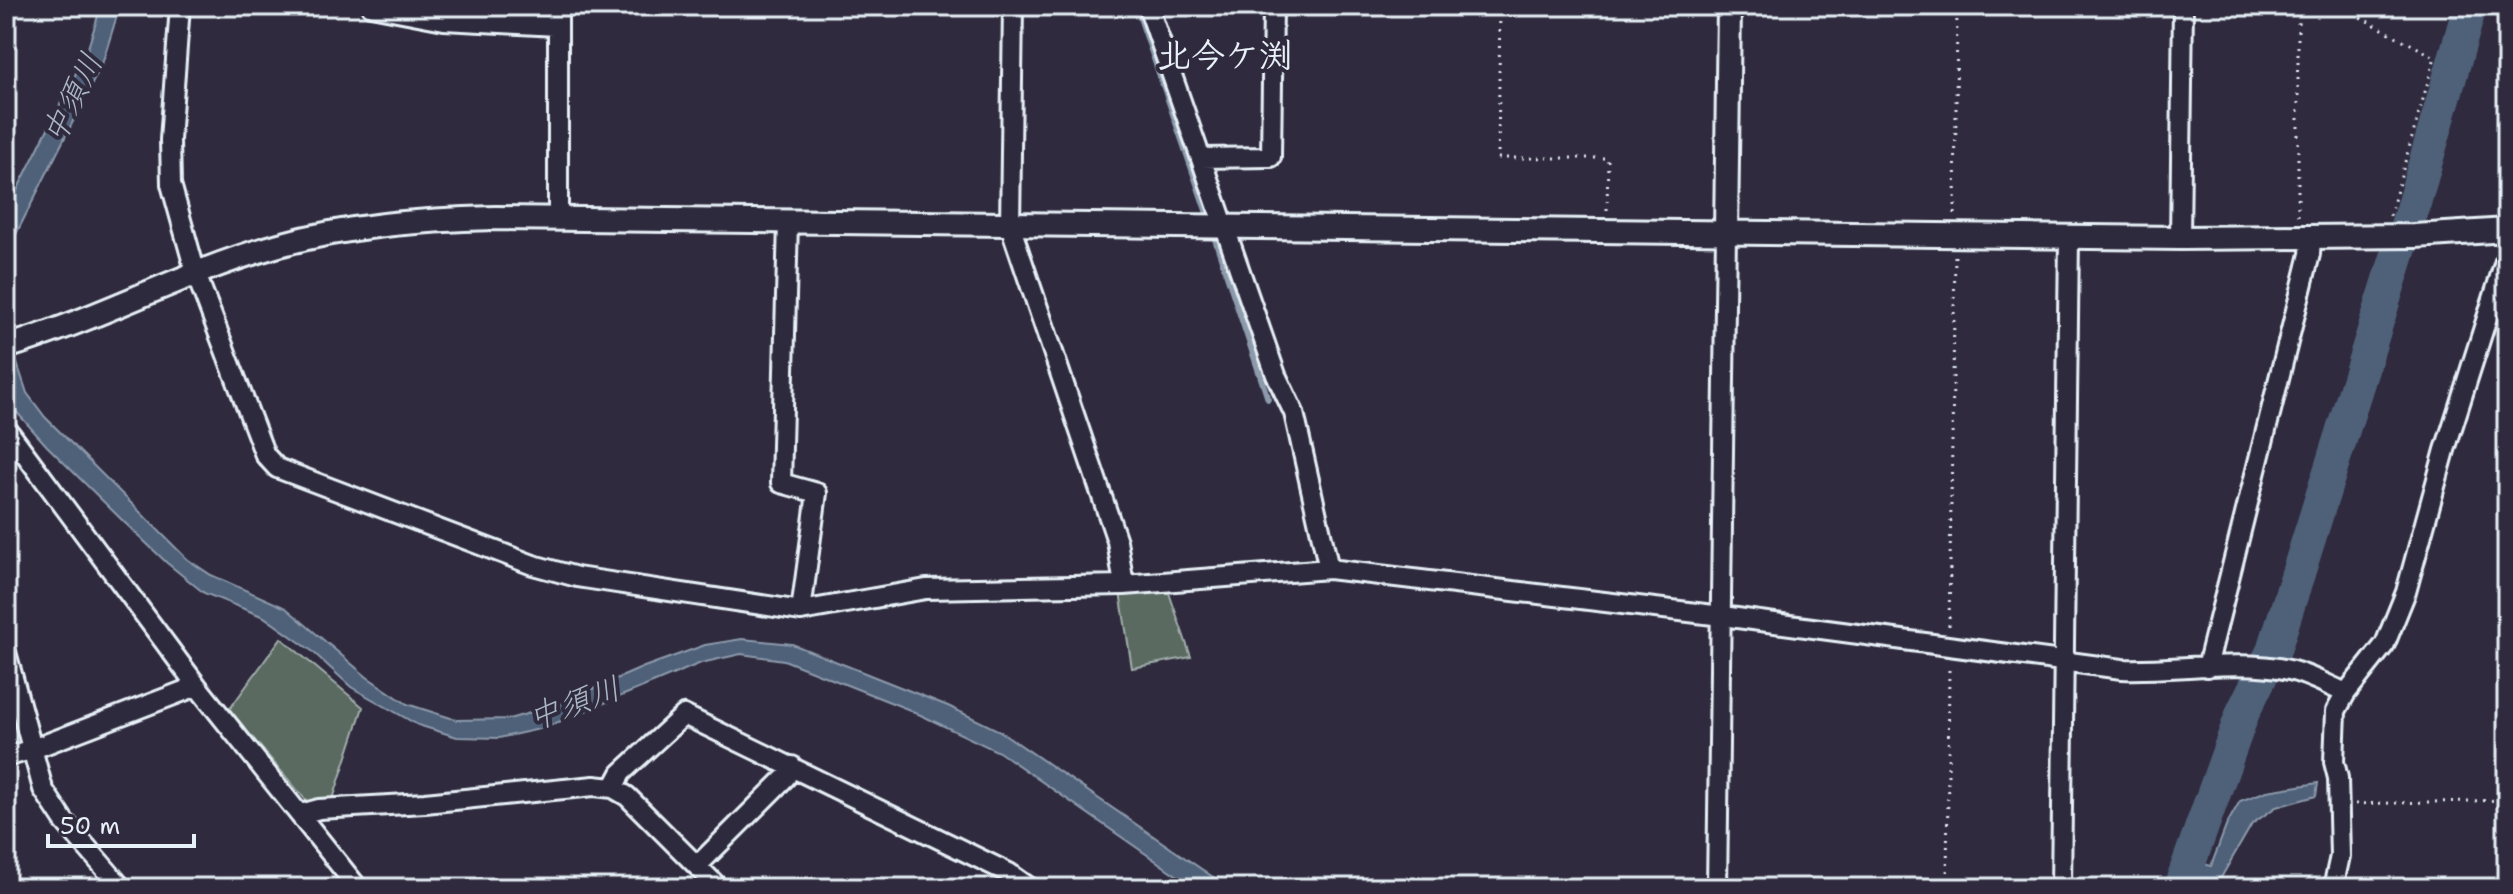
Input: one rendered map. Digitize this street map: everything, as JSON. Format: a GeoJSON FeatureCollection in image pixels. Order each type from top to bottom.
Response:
{"type":"FeatureCollection","features":[{"type":"Feature","properties":{"kind":"street"},"geometry":{"type":"LineString","coordinates":[[180,6],[170,140],[171,184],[196,274],[265,455],[277,468],[533,565],[577,577],[801,611],[926,589],[1124,585],[1329,569],[1722,616],[2122,669],[2259,667],[2288,670],[2346,693]]}},
{"type":"Feature","properties":{"kind":"street"},"geometry":{"type":"LineString","coordinates":[[371,6],[444,20],[558,26]]}},
{"type":"Feature","properties":{"kind":"street"},"geometry":{"type":"LineString","coordinates":[[558,6],[558,219]]}},
{"type":"Feature","properties":{"kind":"street"},"geometry":{"type":"LineString","coordinates":[[1013,6],[1010,225],[1117,541],[1124,585]]}},
{"type":"Feature","properties":{"kind":"street"},"geometry":{"type":"LineString","coordinates":[[1148,6],[1276,375],[1294,413],[1329,569]]}},
{"type":"Feature","properties":{"kind":"street"},"geometry":{"type":"LineString","coordinates":[[1201,158],[1271,157],[1273,6]]}},
{"type":"Feature","properties":{"kind":"street"},"geometry":{"type":"LineString","coordinates":[[1717,888],[1729,6]]}},
{"type":"Feature","properties":{"kind":"street"},"geometry":{"type":"LineString","coordinates":[[2180,238],[2183,6]]}},
{"type":"Feature","properties":{"kind":"street"},"geometry":{"type":"LineString","coordinates":[[9,346],[278,245],[349,229],[434,220],[2180,238],[2415,236],[2507,230]]}},
{"type":"Feature","properties":{"kind":"street"},"geometry":{"type":"LineString","coordinates":[[788,222],[781,483],[817,493],[801,611]]}},
{"type":"Feature","properties":{"kind":"street"},"geometry":{"type":"LineString","coordinates":[[2061,888],[2069,237]]}},
{"type":"Feature","properties":{"kind":"street"},"geometry":{"type":"LineString","coordinates":[[2207,667],[2310,254],[2305,238]]}},
{"type":"Feature","properties":{"kind":"street"},"geometry":{"type":"LineString","coordinates":[[2333,888],[2340,856],[2340,804],[2334,762],[2336,711],[2346,693],[2385,644],[2406,592],[2441,463],[2507,255]]}},
{"type":"Feature","properties":{"kind":"street"},"geometry":{"type":"LineString","coordinates":[[6,428],[197,686],[358,888]]}},
{"type":"Feature","properties":{"kind":"street"},"geometry":{"type":"LineString","coordinates":[[6,652],[43,789],[64,821],[122,888]]}},
{"type":"Feature","properties":{"kind":"street"},"geometry":{"type":"LineString","coordinates":[[6,757],[197,686]]}},
{"type":"Feature","properties":{"kind":"street"},"geometry":{"type":"LineString","coordinates":[[613,788],[621,773],[684,715],[792,766],[1004,881],[1030,888]]}},
{"type":"Feature","properties":{"kind":"street"},"geometry":{"type":"LineString","coordinates":[[697,866],[786,777],[792,766]]}},
{"type":"Feature","properties":{"kind":"street"},"geometry":{"type":"LineString","coordinates":[[301,814],[319,809],[425,803],[594,786],[613,788],[627,796],[719,888]]}},
{"type":"Feature","properties":{"kind":"path"},"geometry":{"type":"LineString","coordinates":[[1500,6],[1498,158],[1608,158],[1606,231]]}},
{"type":"Feature","properties":{"kind":"path"},"geometry":{"type":"LineString","coordinates":[[1947,888],[1957,6]]}},
{"type":"Feature","properties":{"kind":"path"},"geometry":{"type":"LineString","coordinates":[[2298,6],[2305,238]]}},
{"type":"Feature","properties":{"kind":"path"},"geometry":{"type":"LineString","coordinates":[[2339,6],[2435,57],[2387,236]]}},
{"type":"Feature","properties":{"kind":"path"},"geometry":{"type":"LineString","coordinates":[[2340,804],[2507,800]]}},
{"type":"Feature","properties":{"kind":"green space"},"geometry":{"type":"Polygon","coordinates":[[[1167,587],[1191,657],[1132,668],[1120,592],[1167,587]]]}},
{"type":"Feature","properties":{"kind":"green space"},"geometry":{"type":"Polygon","coordinates":[[[281,638],[363,707],[332,802],[310,805],[229,710],[281,638]]]}},
{"type":"Feature","properties":{"kind":"water","name":"中須川"},"geometry":{"type":"Polygon","coordinates":[[[101,6],[120,6],[102,64],[6,254],[6,212],[87,51],[101,6]]]}},
{"type":"Feature","properties":{"kind":"water","name":"中須川"},"geometry":{"type":"Polygon","coordinates":[[[6,330],[27,393],[45,417],[187,559],[211,575],[286,608],[367,677],[407,704],[457,720],[509,719],[554,706],[644,667],[705,645],[742,639],[792,644],[948,706],[1000,731],[1229,888],[1195,888],[999,752],[910,710],[784,660],[741,654],[701,663],[544,728],[499,738],[457,737],[418,725],[351,687],[312,651],[264,617],[204,593],[123,521],[12,407],[6,396],[6,330]]]}},
{"type":"Feature","properties":{"kind":"water"},"geometry":{"type":"Polygon","coordinates":[[[2318,783],[2316,796],[2276,807],[2252,824],[2215,888],[2168,888],[2178,856],[2211,866],[2227,824],[2240,801],[2267,791],[2318,783]]]}},
{"type":"Feature","properties":{"kind":"waterway"},"geometry":{"type":"LineString","coordinates":[[1136,6],[1210,222]]}},
{"type":"Feature","properties":{"kind":"waterway"},"geometry":{"type":"LineString","coordinates":[[2180,888],[2243,712],[2275,647],[2414,203],[2470,6]]}},
{"type":"Feature","properties":{"kind":"waterway"},"geometry":{"type":"LineString","coordinates":[[1213,233],[1268,399]]}},
{"type":"Feature","properties":{"kind":"waterway"},"geometry":{"type":"LineString","coordinates":[[50,888],[95,884]]}},
{"type":"Feature","properties":{"kind":"district","name":"北今ケ渕"},"geometry":{"type":"Point","coordinates":[1225,55]}}]}
